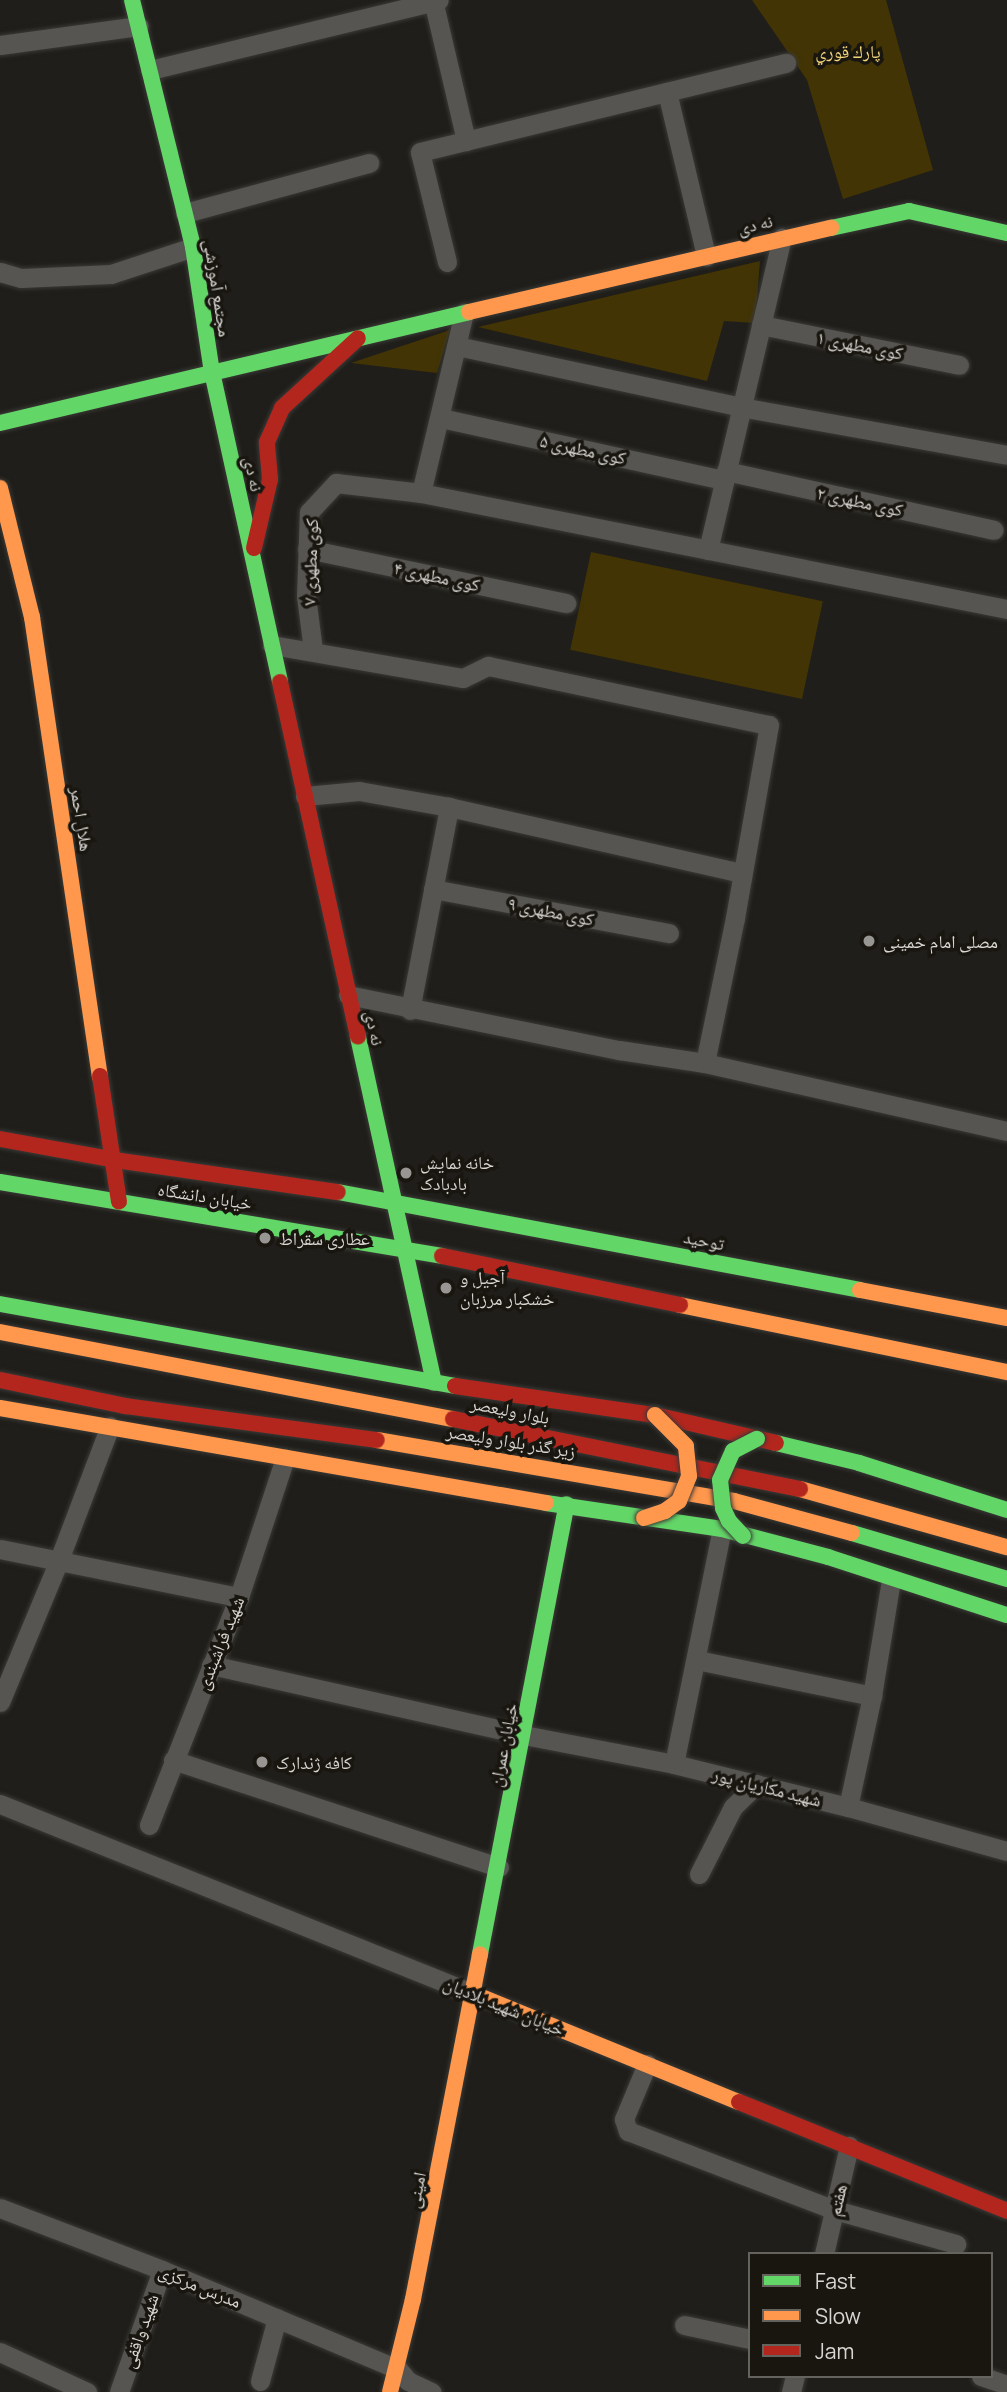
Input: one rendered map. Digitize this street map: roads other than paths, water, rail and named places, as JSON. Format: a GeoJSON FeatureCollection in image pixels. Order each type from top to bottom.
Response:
{"type":"FeatureCollection","features":[{"type":"Feature","properties":{"kind":"street","name":"مجتمع آموزشی"},"geometry":{"type":"LineString","coordinates":[[132,0],[193,247],[212,372]]}},
{"type":"Feature","properties":{"kind":"street"},"geometry":{"type":"LineString","coordinates":[[150,71],[436,0],[466,141]]}},
{"type":"Feature","properties":{"kind":"street"},"geometry":{"type":"LineString","coordinates":[[0,45],[139,26]]}},
{"type":"Feature","properties":{"kind":"street"},"geometry":{"type":"LineString","coordinates":[[447,262],[420,152],[786,63]]}},
{"type":"Feature","properties":{"kind":"street"},"geometry":{"type":"LineString","coordinates":[[667,92],[706,256]]}},
{"type":"Feature","properties":{"kind":"street"},"geometry":{"type":"LineString","coordinates":[[185,213],[369,163]]}},
{"type":"Feature","properties":{"kind":"street","name":"نه دی"},"geometry":{"type":"LineString","coordinates":[[433,1382],[212,372],[782,238],[909,211],[1007,233]]}},
{"type":"Feature","properties":{"kind":"street"},"geometry":{"type":"LineString","coordinates":[[708,550],[782,238]]}},
{"type":"Feature","properties":{"kind":"street"},"geometry":{"type":"LineString","coordinates":[[0,272],[21,278],[111,274],[193,247]]}},
{"type":"Feature","properties":{"kind":"street"},"geometry":{"type":"LineString","coordinates":[[464,313],[421,493],[1006,606]]}},
{"type":"Feature","properties":{"kind":"street","name":"کوی مطهری ۱"},"geometry":{"type":"LineString","coordinates":[[761,325],[959,365]]}},
{"type":"Feature","properties":{"kind":"street"},"geometry":{"type":"LineString","coordinates":[[252,556],[270,479],[267,442],[282,408],[360,337]]}},
{"type":"Feature","properties":{"kind":"street"},"geometry":{"type":"LineString","coordinates":[[457,346],[741,407],[1007,455]]}},
{"type":"Feature","properties":{"kind":"street"},"geometry":{"type":"LineString","coordinates":[[0,423],[212,372]]}},
{"type":"Feature","properties":{"kind":"street","name":"کوی مطهری ۵"},"geometry":{"type":"LineString","coordinates":[[441,418],[725,475]]}},
{"type":"Feature","properties":{"kind":"street","name":"کوی مطهری ۲"},"geometry":{"type":"LineString","coordinates":[[725,475],[995,530]]}},
{"type":"Feature","properties":{"kind":"street","name":"کوی مطهری ۷"},"geometry":{"type":"LineString","coordinates":[[313,650],[306,596],[309,512],[336,484],[421,493]]}},
{"type":"Feature","properties":{"kind":"street","name":"هلال احمر"},"geometry":{"type":"LineString","coordinates":[[0,488],[32,617],[115,1160],[119,1202]]}},
{"type":"Feature","properties":{"kind":"street","name":"کوی مطهری ۴"},"geometry":{"type":"LineString","coordinates":[[307,549],[566,603]]}},
{"type":"Feature","properties":{"kind":"street"},"geometry":{"type":"LineString","coordinates":[[272,645],[463,678],[488,666],[769,725],[705,1063]]}},
{"type":"Feature","properties":{"kind":"street"},"geometry":{"type":"LineString","coordinates":[[305,796],[359,791],[449,807],[743,873]]}},
{"type":"Feature","properties":{"kind":"street"},"geometry":{"type":"LineString","coordinates":[[410,1010],[449,807]]}},
{"type":"Feature","properties":{"kind":"street","name":"کوی مطهری ۹"},"geometry":{"type":"LineString","coordinates":[[433,889],[669,933]]}},
{"type":"Feature","properties":{"kind":"street"},"geometry":{"type":"LineString","coordinates":[[348,995],[410,1010],[619,1050],[705,1063],[1007,1131]]}},
{"type":"Feature","properties":{"kind":"street","name":"خیابان دانشگاه"},"geometry":{"type":"LineString","coordinates":[[0,1139],[115,1160],[393,1200]]}},
{"type":"Feature","properties":{"kind":"street","name":"خیابان دانشگاه"},"geometry":{"type":"LineString","coordinates":[[0,1182],[404,1248]]}},
{"type":"Feature","properties":{"kind":"street","name":"توحید"},"geometry":{"type":"LineString","coordinates":[[393,1200],[1007,1318]]}},
{"type":"Feature","properties":{"kind":"street"},"geometry":{"type":"LineString","coordinates":[[404,1248],[1007,1373]]}},
{"type":"Feature","properties":{"kind":"street","name":"بلوار ولیعصر"},"geometry":{"type":"LineString","coordinates":[[0,1304],[433,1382],[655,1415],[859,1463],[1007,1510]]}},
{"type":"Feature","properties":{"kind":"street","name":"بلوار ولیعصر"},"geometry":{"type":"LineString","coordinates":[[0,1332],[772,1480],[1007,1547]]}},
{"type":"Feature","properties":{"kind":"street","name":"زیر گذر بلوار ولیعصر"},"geometry":{"type":"LineString","coordinates":[[0,1380],[125,1406],[270,1428],[391,1441],[663,1487],[734,1502],[897,1545],[1007,1579]]}},
{"type":"Feature","properties":{"kind":"street"},"geometry":{"type":"LineString","coordinates":[[0,1408],[480,1493],[722,1529],[828,1557],[891,1580],[1007,1615]]}},
{"type":"Feature","properties":{"kind":"street"},"geometry":{"type":"LineString","coordinates":[[644,1518],[665,1511],[679,1501],[689,1476],[686,1446],[655,1415]]}},
{"type":"Feature","properties":{"kind":"street"},"geometry":{"type":"LineString","coordinates":[[1,1696],[59,1560],[110,1426]]}},
{"type":"Feature","properties":{"kind":"street"},"geometry":{"type":"LineString","coordinates":[[743,1536],[729,1521],[723,1508],[720,1480],[733,1451],[757,1439]]}},
{"type":"Feature","properties":{"kind":"street","name":"شهید فراشبندی"},"geometry":{"type":"LineString","coordinates":[[149,1825],[239,1597],[285,1458]]}},
{"type":"Feature","properties":{"kind":"street","name":"خیابان عمران"},"geometry":{"type":"LineString","coordinates":[[474,1994],[568,1504]]}},
{"type":"Feature","properties":{"kind":"street"},"geometry":{"type":"LineString","coordinates":[[674,1764],[722,1529]]}},
{"type":"Feature","properties":{"kind":"street"},"geometry":{"type":"LineString","coordinates":[[0,1549],[239,1597]]}},
{"type":"Feature","properties":{"kind":"street"},"geometry":{"type":"LineString","coordinates":[[848,1807],[872,1696],[891,1580]]}},
{"type":"Feature","properties":{"kind":"street"},"geometry":{"type":"LineString","coordinates":[[697,1660],[872,1696]]}},
{"type":"Feature","properties":{"kind":"street","name":"شهید مکاریان پور"},"geometry":{"type":"LineString","coordinates":[[211,1665],[524,1735],[674,1764],[1007,1850]]}},
{"type":"Feature","properties":{"kind":"street"},"geometry":{"type":"LineString","coordinates":[[173,1760],[499,1867]]}},
{"type":"Feature","properties":{"kind":"street"},"geometry":{"type":"LineString","coordinates":[[699,1874],[733,1807],[757,1784]]}},
{"type":"Feature","properties":{"kind":"street","name":"خیابان شهید بلادیان"},"geometry":{"type":"LineString","coordinates":[[0,1804],[1007,2210]]}},
{"type":"Feature","properties":{"kind":"street","name":"امینی"},"geometry":{"type":"LineString","coordinates":[[390,2392],[398,2369],[474,1994]]}},
{"type":"Feature","properties":{"kind":"street"},"geometry":{"type":"LineString","coordinates":[[647,2064],[624,2119],[628,2131],[835,2210],[956,2244]]}},
{"type":"Feature","properties":{"kind":"street","name":"هفتم"},"geometry":{"type":"LineString","coordinates":[[824,2252],[849,2146]]}},
{"type":"Feature","properties":{"kind":"street","name":"مدرس مرکزی"},"geometry":{"type":"LineString","coordinates":[[0,2208],[162,2270],[398,2369],[408,2381],[432,2392]]}},
{"type":"Feature","properties":{"kind":"street","name":"شهید واقفی"},"geometry":{"type":"LineString","coordinates":[[119,2392],[162,2270]]}},
{"type":"Feature","properties":{"kind":"street"},"geometry":{"type":"LineString","coordinates":[[260,2381],[277,2318]]}},
{"type":"Feature","properties":{"kind":"street"},"geometry":{"type":"LineString","coordinates":[[684,2325],[748,2339]]}},
{"type":"Feature","properties":{"kind":"street"},"geometry":{"type":"LineString","coordinates":[[0,2352],[87,2392]]}},
{"type":"Feature","properties":{"kind":"street"},"geometry":{"type":"LineString","coordinates":[[987,2378],[1007,2385]]}},
{"type":"Feature","properties":{"kind":"place","name":"مصلی امام خمینی"},"geometry":{"type":"Point","coordinates":[869,941]}},
{"type":"Feature","properties":{"kind":"place","name":"خانه نمایش بادبادک"},"geometry":{"type":"Point","coordinates":[406,1173]}},
{"type":"Feature","properties":{"kind":"place","name":"عطاری سقراط"},"geometry":{"type":"Point","coordinates":[265,1238]}},
{"type":"Feature","properties":{"kind":"place","name":"آجیل و خشکبار مرزبان"},"geometry":{"type":"Point","coordinates":[446,1288]}},
{"type":"Feature","properties":{"kind":"place","name":"کافه ژندارک"},"geometry":{"type":"Point","coordinates":[262,1762]}},
{"type":"Feature","properties":{"kind":"park label","name":"پارك قوري"},"geometry":{"type":"Point","coordinates":[848,51]}}]}
